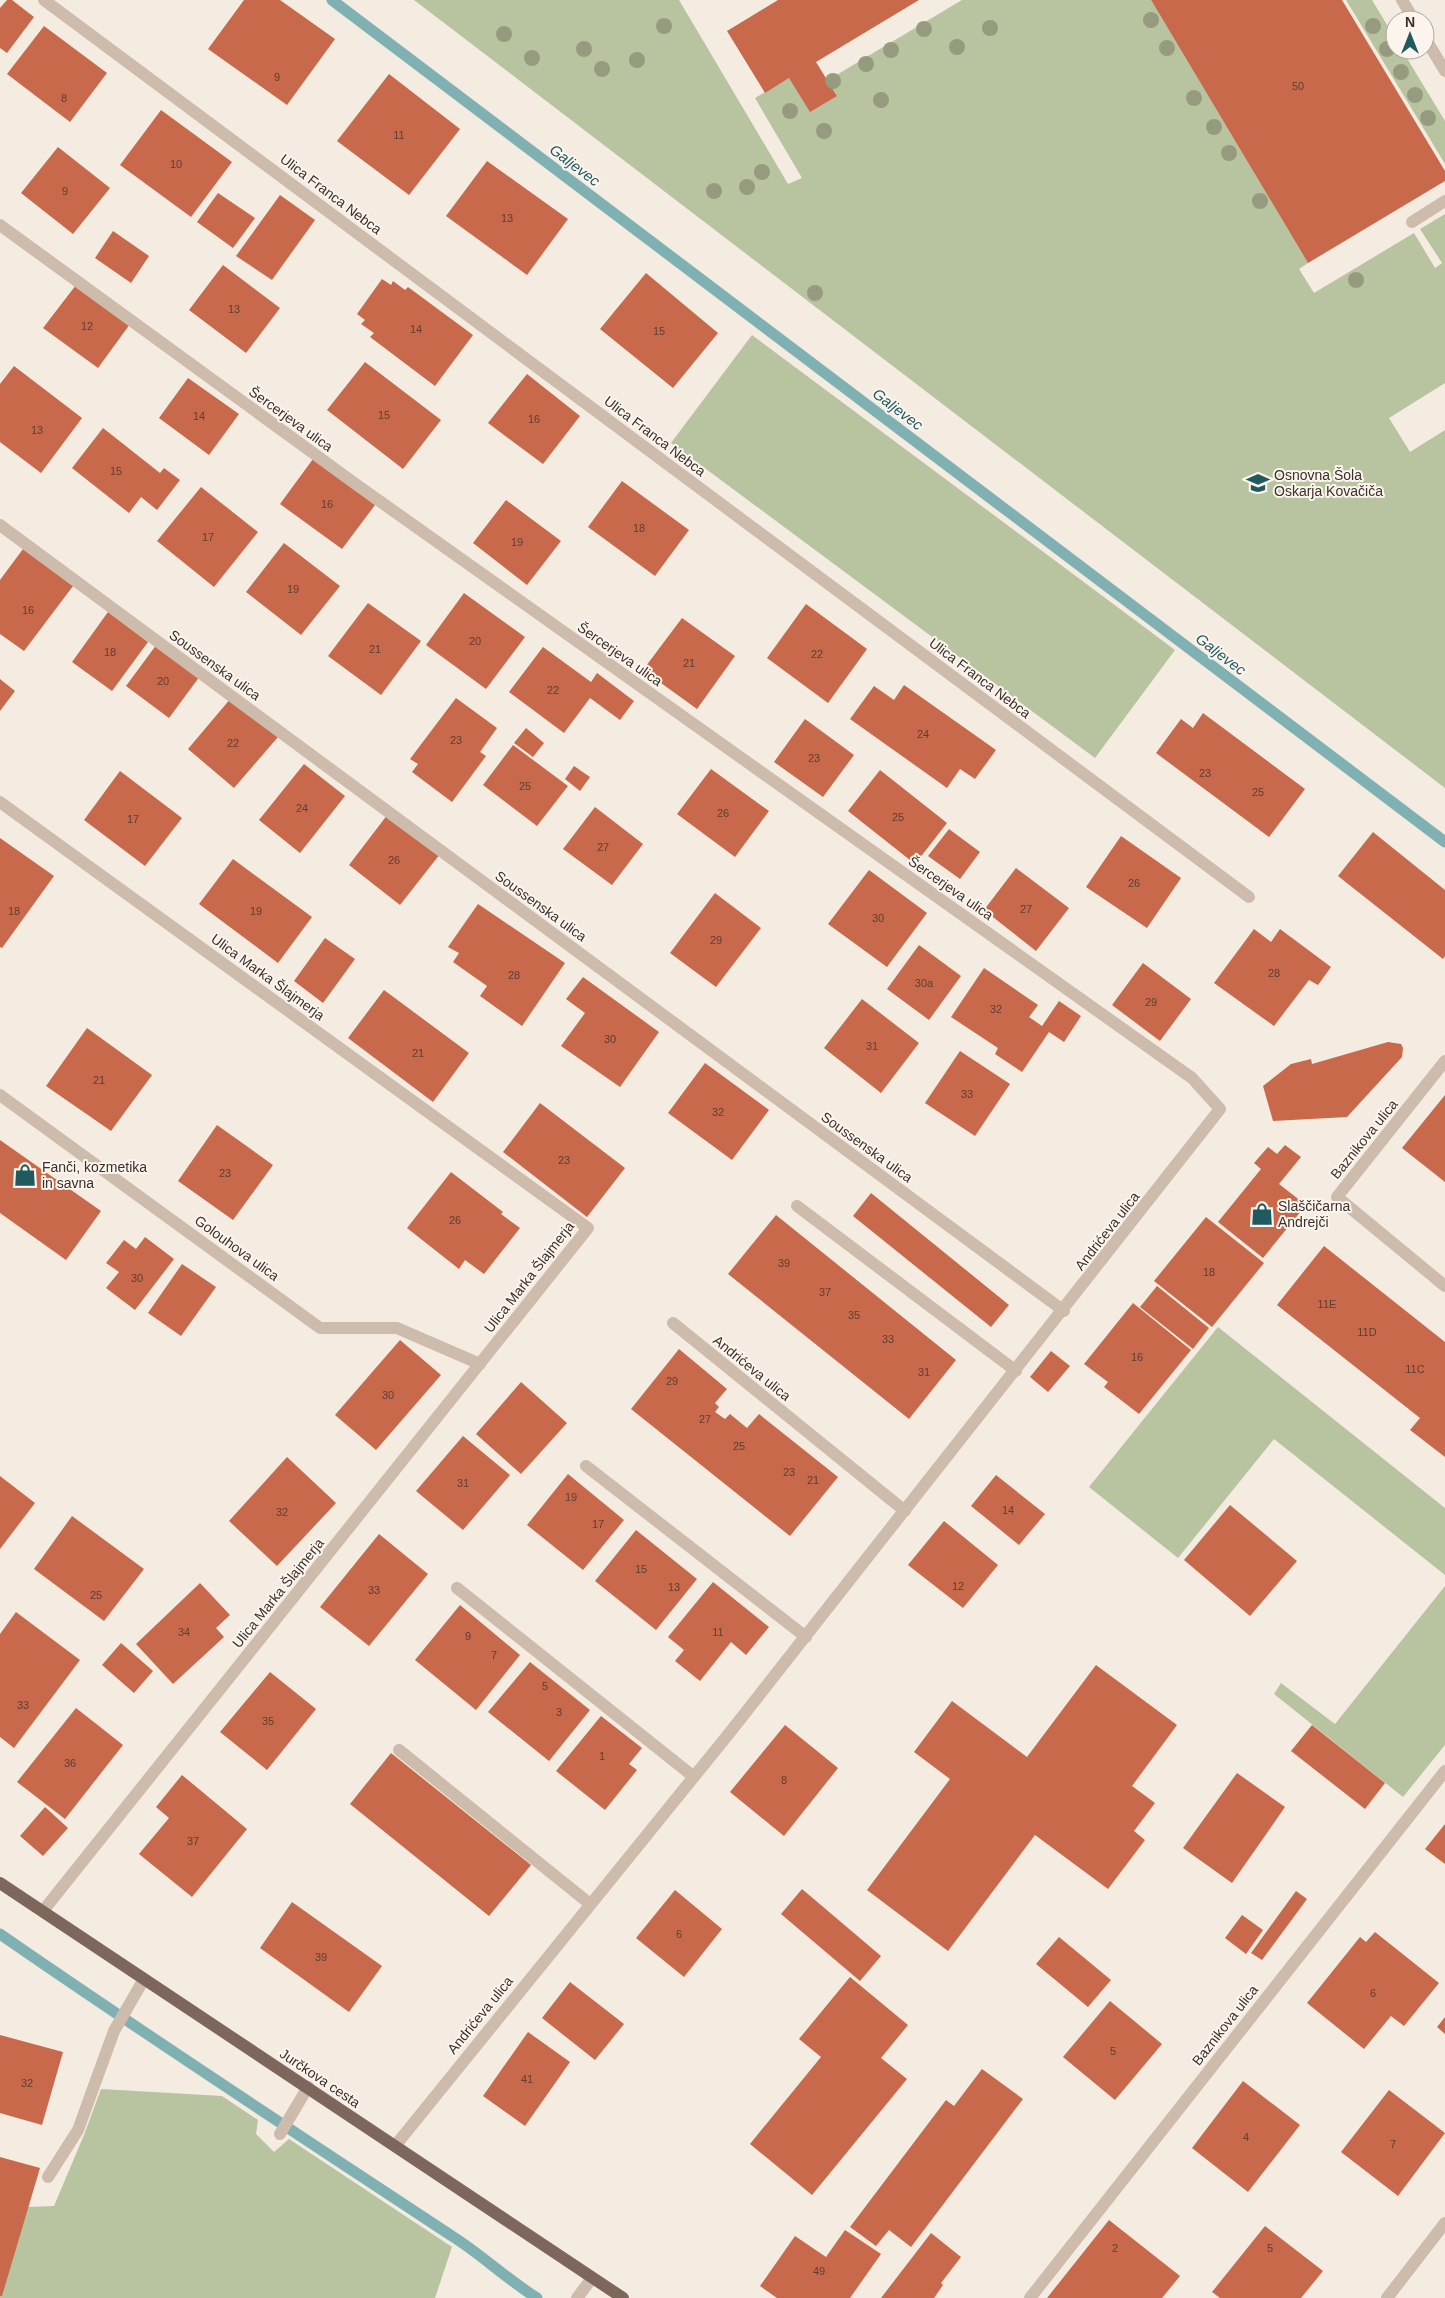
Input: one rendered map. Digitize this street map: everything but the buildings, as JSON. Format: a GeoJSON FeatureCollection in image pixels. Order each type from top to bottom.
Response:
{"type":"FeatureCollection","features":[{"type":"Feature","properties":{"kind":"main road","name":"Jurčkova cesta"},"geometry":{"type":"LineString","coordinates":[[0,1883],[623,2298]]}},
{"type":"Feature","properties":{"kind":"street","name":"Ulica Franca Nebca"},"geometry":{"type":"LineString","coordinates":[[44,0],[1248,897]]}},
{"type":"Feature","properties":{"kind":"street"},"geometry":{"type":"LineString","coordinates":[[1435,54],[1445,71]]}},
{"type":"Feature","properties":{"kind":"street"},"geometry":{"type":"LineString","coordinates":[[1412,222],[1445,201]]}},
{"type":"Feature","properties":{"kind":"street","name":"Šercerjeva ulica"},"geometry":{"type":"LineString","coordinates":[[0,225],[356,485],[1192,1078],[1220,1109]]}},
{"type":"Feature","properties":{"kind":"street","name":"Soussenska ulica"},"geometry":{"type":"LineString","coordinates":[[0,525],[1064,1311]]}},
{"type":"Feature","properties":{"kind":"street","name":"Ulica Marka Šlajmerja"},"geometry":{"type":"LineString","coordinates":[[0,802],[588,1228],[43,1912]]}},
{"type":"Feature","properties":{"kind":"street","name":"Baznikova ulica"},"geometry":{"type":"LineString","coordinates":[[1445,1061],[1337,1197],[1445,1286]]}},
{"type":"Feature","properties":{"kind":"street","name":"Golouhova ulica"},"geometry":{"type":"LineString","coordinates":[[0,1095],[320,1328],[397,1328],[480,1364]]}},
{"type":"Feature","properties":{"kind":"street","name":"Andrićeva ulica"},"geometry":{"type":"LineString","coordinates":[[395,2146],[806,1637],[1064,1311],[1220,1109]]}},
{"type":"Feature","properties":{"kind":"street"},"geometry":{"type":"LineString","coordinates":[[797,1206],[1016,1371]]}},
{"type":"Feature","properties":{"kind":"street","name":"Andrićeva ulica"},"geometry":{"type":"LineString","coordinates":[[673,1323],[905,1511]]}},
{"type":"Feature","properties":{"kind":"street"},"geometry":{"type":"LineString","coordinates":[[586,1466],[806,1637]]}},
{"type":"Feature","properties":{"kind":"street"},"geometry":{"type":"LineString","coordinates":[[457,1588],[694,1777]]}},
{"type":"Feature","properties":{"kind":"street"},"geometry":{"type":"LineString","coordinates":[[399,1750],[590,1904]]}},
{"type":"Feature","properties":{"kind":"street","name":"Baznikova ulica"},"geometry":{"type":"LineString","coordinates":[[1030,2298],[1445,1771]]}},
{"type":"Feature","properties":{"kind":"street"},"geometry":{"type":"LineString","coordinates":[[48,2177],[78,2130],[114,2031],[144,1979]]}},
{"type":"Feature","properties":{"kind":"street"},"geometry":{"type":"LineString","coordinates":[[280,2134],[308,2088]]}},
{"type":"Feature","properties":{"kind":"street"},"geometry":{"type":"LineString","coordinates":[[1387,2298],[1445,2224]]}},
{"type":"Feature","properties":{"kind":"street"},"geometry":{"type":"LineString","coordinates":[[578,2297],[592,2278]]}},
{"type":"Feature","properties":{"kind":"green space","name":"Osnovna Šola Oskarja Kovačiča"},"geometry":{"type":"Polygon","coordinates":[[[414,0],[679,0],[788,184],[802,178],[755,98],[789,78],[837,96],[828,80],[962,0],[1151,0],[1308,263],[1299,269],[1314,293],[1414,233],[1435,268],[1442,263],[1420,229],[1445,214],[1445,383],[1389,418],[1410,452],[1445,430],[1445,788],[414,0]]]}},
{"type":"Feature","properties":{"kind":"green space"},"geometry":{"type":"Polygon","coordinates":[[[1346,0],[1372,0],[1385,21],[1385,60],[1408,60],[1445,121],[1445,164],[1346,0]]]}},
{"type":"Feature","properties":{"kind":"green space"},"geometry":{"type":"Polygon","coordinates":[[[752,335],[1175,650],[1095,758],[671,443],[752,335]]]}},
{"type":"Feature","properties":{"kind":"green space"},"geometry":{"type":"Polygon","coordinates":[[[1218,1327],[1445,1508],[1445,1575],[1274,1439],[1178,1558],[1089,1487],[1218,1327]]]}},
{"type":"Feature","properties":{"kind":"green space"},"geometry":{"type":"Polygon","coordinates":[[[1445,1586],[1445,1745],[1403,1797],[1274,1694],[1281,1683],[1335,1724],[1445,1586]]]}},
{"type":"Feature","properties":{"kind":"green space"},"geometry":{"type":"Polygon","coordinates":[[[101,2089],[222,2096],[258,2120],[256,2134],[274,2152],[289,2139],[452,2247],[435,2298],[0,2298],[0,2290],[27,2207],[54,2206],[101,2089]]]}},
{"type":"Feature","properties":{"kind":"waterway","name":"Galjevec"},"geometry":{"type":"LineString","coordinates":[[332,0],[1445,842]]}},
{"type":"Feature","properties":{"kind":"waterway"},"geometry":{"type":"LineString","coordinates":[[0,1934],[465,2245],[537,2298]]}},
{"type":"Feature","properties":{"kind":"place","name":"Osnovna Šola Oskarja Kovačiča"},"geometry":{"type":"Point","coordinates":[1258,483]}},
{"type":"Feature","properties":{"kind":"place","name":"Fanči, kozmetika in savna"},"geometry":{"type":"Point","coordinates":[25,1175]}},
{"type":"Feature","properties":{"kind":"place","name":"Slaščičarna Andrejči"},"geometry":{"type":"Point","coordinates":[1262,1214]}}]}
